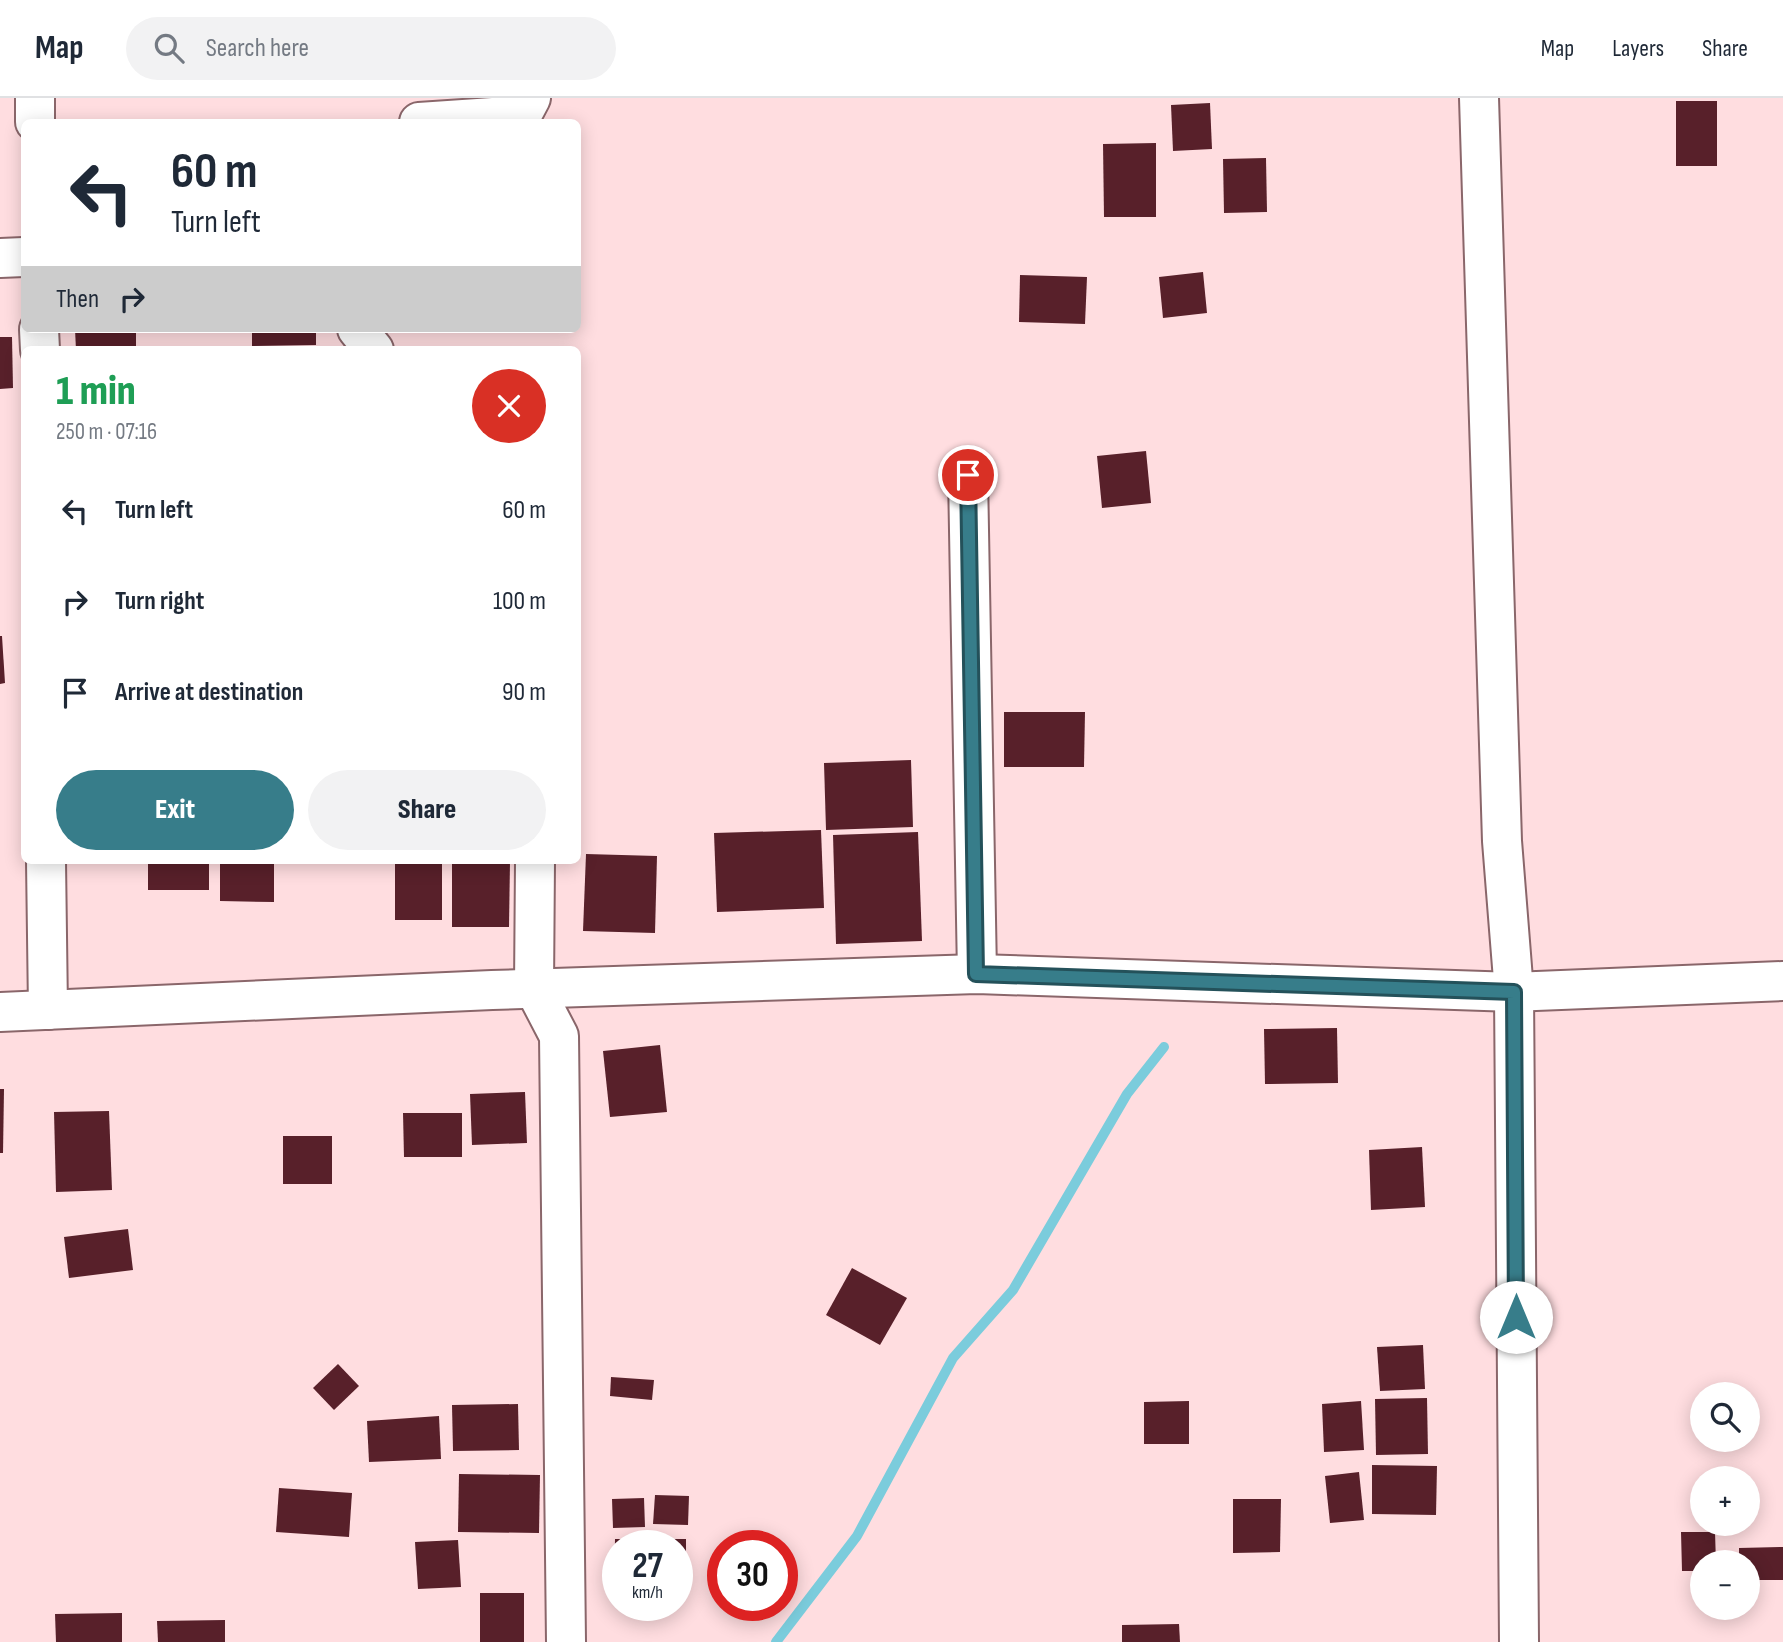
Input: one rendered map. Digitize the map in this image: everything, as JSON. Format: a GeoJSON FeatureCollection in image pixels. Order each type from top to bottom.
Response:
{"type":"FeatureCollection","features":[{"type":"Feature","properties":{"kind":"street"},"geometry":{"type":"LineString","coordinates":[[35,98],[36,119]]}},
{"type":"Feature","properties":{"kind":"street"},"geometry":{"type":"LineString","coordinates":[[463,119],[522,115],[531,98]]}},
{"type":"Feature","properties":{"kind":"street"},"geometry":{"type":"LineString","coordinates":[[1479,98],[1502,841],[1514,992],[1519,1642]]}},
{"type":"Feature","properties":{"kind":"street"},"geometry":{"type":"LineString","coordinates":[[0,258],[21,257]]}},
{"type":"Feature","properties":{"kind":"street"},"geometry":{"type":"LineString","coordinates":[[968,475],[976,974]]}},
{"type":"Feature","properties":{"kind":"street"},"geometry":{"type":"LineString","coordinates":[[46,864],[48,1010]]}},
{"type":"Feature","properties":{"kind":"street"},"geometry":{"type":"LineString","coordinates":[[535,864],[534,988],[559,1036],[566,1642]]}},
{"type":"Feature","properties":{"kind":"street"},"geometry":{"type":"LineString","coordinates":[[0,1012],[534,988],[976,974],[1514,992],[1783,981]]}},
{"type":"Feature","properties":{"kind":"building"},"geometry":{"type":"Polygon","coordinates":[[[1676,101],[1717,101],[1717,166],[1676,166],[1676,101]]]}},
{"type":"Feature","properties":{"kind":"building"},"geometry":{"type":"Polygon","coordinates":[[[1210,103],[1212,149],[1173,151],[1171,105],[1210,103]]]}},
{"type":"Feature","properties":{"kind":"building"},"geometry":{"type":"Polygon","coordinates":[[[1156,143],[1156,217],[1104,217],[1103,144],[1156,143]]]}},
{"type":"Feature","properties":{"kind":"building"},"geometry":{"type":"Polygon","coordinates":[[[1266,158],[1267,212],[1224,213],[1223,159],[1266,158]]]}},
{"type":"Feature","properties":{"kind":"building"},"geometry":{"type":"Polygon","coordinates":[[[1203,272],[1207,313],[1163,318],[1159,277],[1203,272]]]}},
{"type":"Feature","properties":{"kind":"building"},"geometry":{"type":"Polygon","coordinates":[[[1020,275],[1087,277],[1085,324],[1019,322],[1020,275]]]}},
{"type":"Feature","properties":{"kind":"building"},"geometry":{"type":"Polygon","coordinates":[[[75,333],[136,333],[136,346],[76,346],[75,333]]]}},
{"type":"Feature","properties":{"kind":"building"},"geometry":{"type":"Polygon","coordinates":[[[252,333],[316,333],[316,345],[252,346],[252,333]]]}},
{"type":"Feature","properties":{"kind":"building"},"geometry":{"type":"Polygon","coordinates":[[[0,337],[12,337],[13,388],[0,389],[0,337]]]}},
{"type":"Feature","properties":{"kind":"building"},"geometry":{"type":"Polygon","coordinates":[[[1146,451],[1151,503],[1102,508],[1097,456],[1146,451]]]}},
{"type":"Feature","properties":{"kind":"building"},"geometry":{"type":"Polygon","coordinates":[[[0,636],[5,683],[0,684],[0,636]]]}},
{"type":"Feature","properties":{"kind":"building"},"geometry":{"type":"Polygon","coordinates":[[[1004,712],[1085,712],[1084,767],[1004,767],[1004,712]]]}},
{"type":"Feature","properties":{"kind":"building"},"geometry":{"type":"Polygon","coordinates":[[[911,760],[913,827],[826,830],[824,763],[911,760]]]}},
{"type":"Feature","properties":{"kind":"building"},"geometry":{"type":"Polygon","coordinates":[[[821,830],[824,908],[717,912],[714,833],[821,830]]]}},
{"type":"Feature","properties":{"kind":"building"},"geometry":{"type":"Polygon","coordinates":[[[918,832],[922,941],[836,944],[833,835],[918,832]]]}},
{"type":"Feature","properties":{"kind":"building"},"geometry":{"type":"Polygon","coordinates":[[[586,854],[657,856],[655,933],[583,931],[586,854]]]}},
{"type":"Feature","properties":{"kind":"building"},"geometry":{"type":"Polygon","coordinates":[[[148,864],[209,864],[209,890],[148,890],[148,864]]]}},
{"type":"Feature","properties":{"kind":"building"},"geometry":{"type":"Polygon","coordinates":[[[220,864],[274,864],[274,902],[220,901],[220,864]]]}},
{"type":"Feature","properties":{"kind":"building"},"geometry":{"type":"Polygon","coordinates":[[[395,864],[442,864],[442,920],[395,920],[395,864]]]}},
{"type":"Feature","properties":{"kind":"building"},"geometry":{"type":"Polygon","coordinates":[[[452,864],[510,864],[509,927],[452,927],[452,864]]]}},
{"type":"Feature","properties":{"kind":"building"},"geometry":{"type":"Polygon","coordinates":[[[1337,1028],[1338,1083],[1265,1084],[1264,1029],[1337,1028]]]}},
{"type":"Feature","properties":{"kind":"building"},"geometry":{"type":"Polygon","coordinates":[[[660,1045],[667,1112],[610,1117],[603,1051],[660,1045]]]}},
{"type":"Feature","properties":{"kind":"building"},"geometry":{"type":"Polygon","coordinates":[[[0,1089],[4,1089],[3,1153],[0,1153],[0,1089]]]}},
{"type":"Feature","properties":{"kind":"building"},"geometry":{"type":"Polygon","coordinates":[[[525,1092],[527,1143],[472,1145],[470,1094],[525,1092]]]}},
{"type":"Feature","properties":{"kind":"building"},"geometry":{"type":"Polygon","coordinates":[[[109,1111],[112,1190],[56,1192],[54,1112],[109,1111]]]}},
{"type":"Feature","properties":{"kind":"building"},"geometry":{"type":"Polygon","coordinates":[[[403,1113],[462,1113],[462,1157],[404,1157],[403,1113]]]}},
{"type":"Feature","properties":{"kind":"building"},"geometry":{"type":"Polygon","coordinates":[[[283,1136],[332,1136],[332,1184],[283,1184],[283,1136]]]}},
{"type":"Feature","properties":{"kind":"building"},"geometry":{"type":"Polygon","coordinates":[[[1422,1147],[1425,1207],[1371,1210],[1369,1150],[1422,1147]]]}},
{"type":"Feature","properties":{"kind":"building"},"geometry":{"type":"Polygon","coordinates":[[[128,1229],[133,1270],[69,1278],[64,1237],[128,1229]]]}},
{"type":"Feature","properties":{"kind":"building"},"geometry":{"type":"Polygon","coordinates":[[[852,1268],[907,1298],[880,1345],[826,1315],[852,1268]]]}},
{"type":"Feature","properties":{"kind":"building"},"geometry":{"type":"Polygon","coordinates":[[[1423,1345],[1425,1389],[1380,1391],[1377,1347],[1423,1345]]]}},
{"type":"Feature","properties":{"kind":"building"},"geometry":{"type":"Polygon","coordinates":[[[338,1364],[359,1386],[334,1410],[313,1388],[338,1364]]]}},
{"type":"Feature","properties":{"kind":"building"},"geometry":{"type":"Polygon","coordinates":[[[611,1377],[654,1380],[652,1400],[610,1396],[611,1377]]]}},
{"type":"Feature","properties":{"kind":"building"},"geometry":{"type":"Polygon","coordinates":[[[1427,1398],[1428,1454],[1376,1455],[1375,1399],[1427,1398]]]}},
{"type":"Feature","properties":{"kind":"building"},"geometry":{"type":"Polygon","coordinates":[[[1189,1401],[1189,1444],[1144,1444],[1144,1402],[1189,1401]]]}},
{"type":"Feature","properties":{"kind":"building"},"geometry":{"type":"Polygon","coordinates":[[[1361,1401],[1364,1450],[1324,1452],[1322,1404],[1361,1401]]]}},
{"type":"Feature","properties":{"kind":"building"},"geometry":{"type":"Polygon","coordinates":[[[518,1404],[519,1450],[453,1451],[452,1405],[518,1404]]]}},
{"type":"Feature","properties":{"kind":"building"},"geometry":{"type":"Polygon","coordinates":[[[439,1416],[441,1459],[369,1462],[367,1421],[439,1416]]]}},
{"type":"Feature","properties":{"kind":"building"},"geometry":{"type":"Polygon","coordinates":[[[1372,1465],[1437,1466],[1436,1515],[1372,1514],[1372,1465]]]}},
{"type":"Feature","properties":{"kind":"building"},"geometry":{"type":"Polygon","coordinates":[[[1359,1472],[1364,1520],[1330,1523],[1325,1476],[1359,1472]]]}},
{"type":"Feature","properties":{"kind":"building"},"geometry":{"type":"Polygon","coordinates":[[[459,1474],[540,1475],[539,1533],[458,1532],[459,1474]]]}},
{"type":"Feature","properties":{"kind":"building"},"geometry":{"type":"Polygon","coordinates":[[[279,1488],[352,1493],[349,1537],[276,1532],[279,1488]]]}},
{"type":"Feature","properties":{"kind":"building"},"geometry":{"type":"Polygon","coordinates":[[[655,1495],[689,1496],[688,1525],[653,1524],[655,1495]]]}},
{"type":"Feature","properties":{"kind":"building"},"geometry":{"type":"Polygon","coordinates":[[[644,1498],[645,1527],[613,1528],[612,1499],[644,1498]]]}},
{"type":"Feature","properties":{"kind":"building"},"geometry":{"type":"Polygon","coordinates":[[[1233,1499],[1281,1499],[1280,1552],[1233,1553],[1233,1499]]]}},
{"type":"Feature","properties":{"kind":"building"},"geometry":{"type":"Polygon","coordinates":[[[1681,1532],[1690,1532],[1690,1536],[1715,1536],[1716,1550],[1690,1550],[1690,1571],[1682,1571],[1681,1532]]]}},
{"type":"Feature","properties":{"kind":"building"},"geometry":{"type":"Polygon","coordinates":[[[458,1540],[461,1587],[418,1589],[415,1542],[458,1540]]]}},
{"type":"Feature","properties":{"kind":"building"},"geometry":{"type":"Polygon","coordinates":[[[1783,1547],[1783,1580],[1760,1580],[1760,1550],[1739,1548],[1783,1547]]]}},
{"type":"Feature","properties":{"kind":"building"},"geometry":{"type":"Polygon","coordinates":[[[480,1593],[524,1593],[524,1642],[480,1642],[480,1593]]]}},
{"type":"Feature","properties":{"kind":"building"},"geometry":{"type":"Polygon","coordinates":[[[122,1613],[122,1642],[56,1642],[55,1614],[122,1613]]]}},
{"type":"Feature","properties":{"kind":"building"},"geometry":{"type":"Polygon","coordinates":[[[225,1620],[225,1642],[158,1642],[157,1621],[225,1620]]]}},
{"type":"Feature","properties":{"kind":"building"},"geometry":{"type":"Polygon","coordinates":[[[1179,1624],[1180,1642],[1122,1642],[1122,1625],[1179,1624]]]}},
{"type":"Feature","properties":{"kind":"waterway"},"geometry":{"type":"LineString","coordinates":[[776,1642],[857,1536],[953,1358],[1013,1290],[1127,1094],[1164,1047]]}},
{"type":"Feature","properties":{"kind":"route"},"geometry":{"type":"LineString","coordinates":[[968,475],[976,974],[1514,992],[1516,1317]]}}]}
